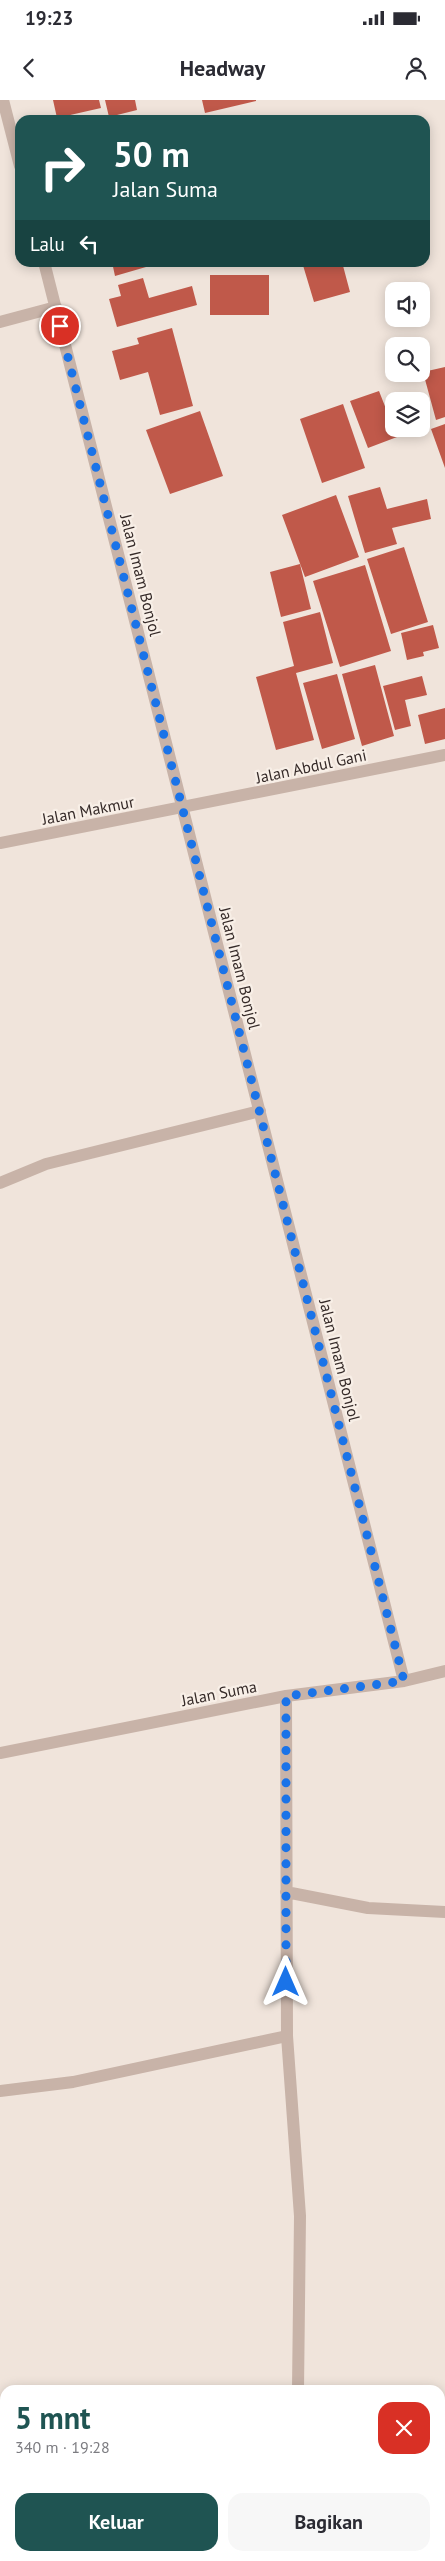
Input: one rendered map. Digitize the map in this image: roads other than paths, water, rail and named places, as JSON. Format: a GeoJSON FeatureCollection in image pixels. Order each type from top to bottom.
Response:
{"type":"FeatureCollection","features":[{"type":"Feature","properties":{"kind":"street"},"geometry":{"type":"LineString","coordinates":[[4,104],[15,145]]}},
{"type":"Feature","properties":{"kind":"street","name":"Jalan Imam Bonjol"},"geometry":{"type":"LineString","coordinates":[[45,267],[404,1681]]}},
{"type":"Feature","properties":{"kind":"street"},"geometry":{"type":"LineString","coordinates":[[0,322],[56,307]]}},
{"type":"Feature","properties":{"kind":"street","name":"Jalan Abdul Gani"},"geometry":{"type":"LineString","coordinates":[[183,808],[445,755]]}},
{"type":"Feature","properties":{"kind":"street","name":"Jalan Makmur"},"geometry":{"type":"LineString","coordinates":[[0,843],[183,808]]}},
{"type":"Feature","properties":{"kind":"street"},"geometry":{"type":"LineString","coordinates":[[0,1182],[46,1164],[260,1111]]}},
{"type":"Feature","properties":{"kind":"street","name":"Jalan Suma"},"geometry":{"type":"LineString","coordinates":[[0,1753],[286,1696],[404,1681],[445,1671]]}},
{"type":"Feature","properties":{"kind":"street"},"geometry":{"type":"LineString","coordinates":[[286,1696],[287,2036],[300,2216],[298,2385]]}},
{"type":"Feature","properties":{"kind":"street"},"geometry":{"type":"LineString","coordinates":[[286,1892],[368,1908],[445,1912]]}},
{"type":"Feature","properties":{"kind":"street"},"geometry":{"type":"LineString","coordinates":[[0,2091],[72,2082],[287,2036]]}}]}
